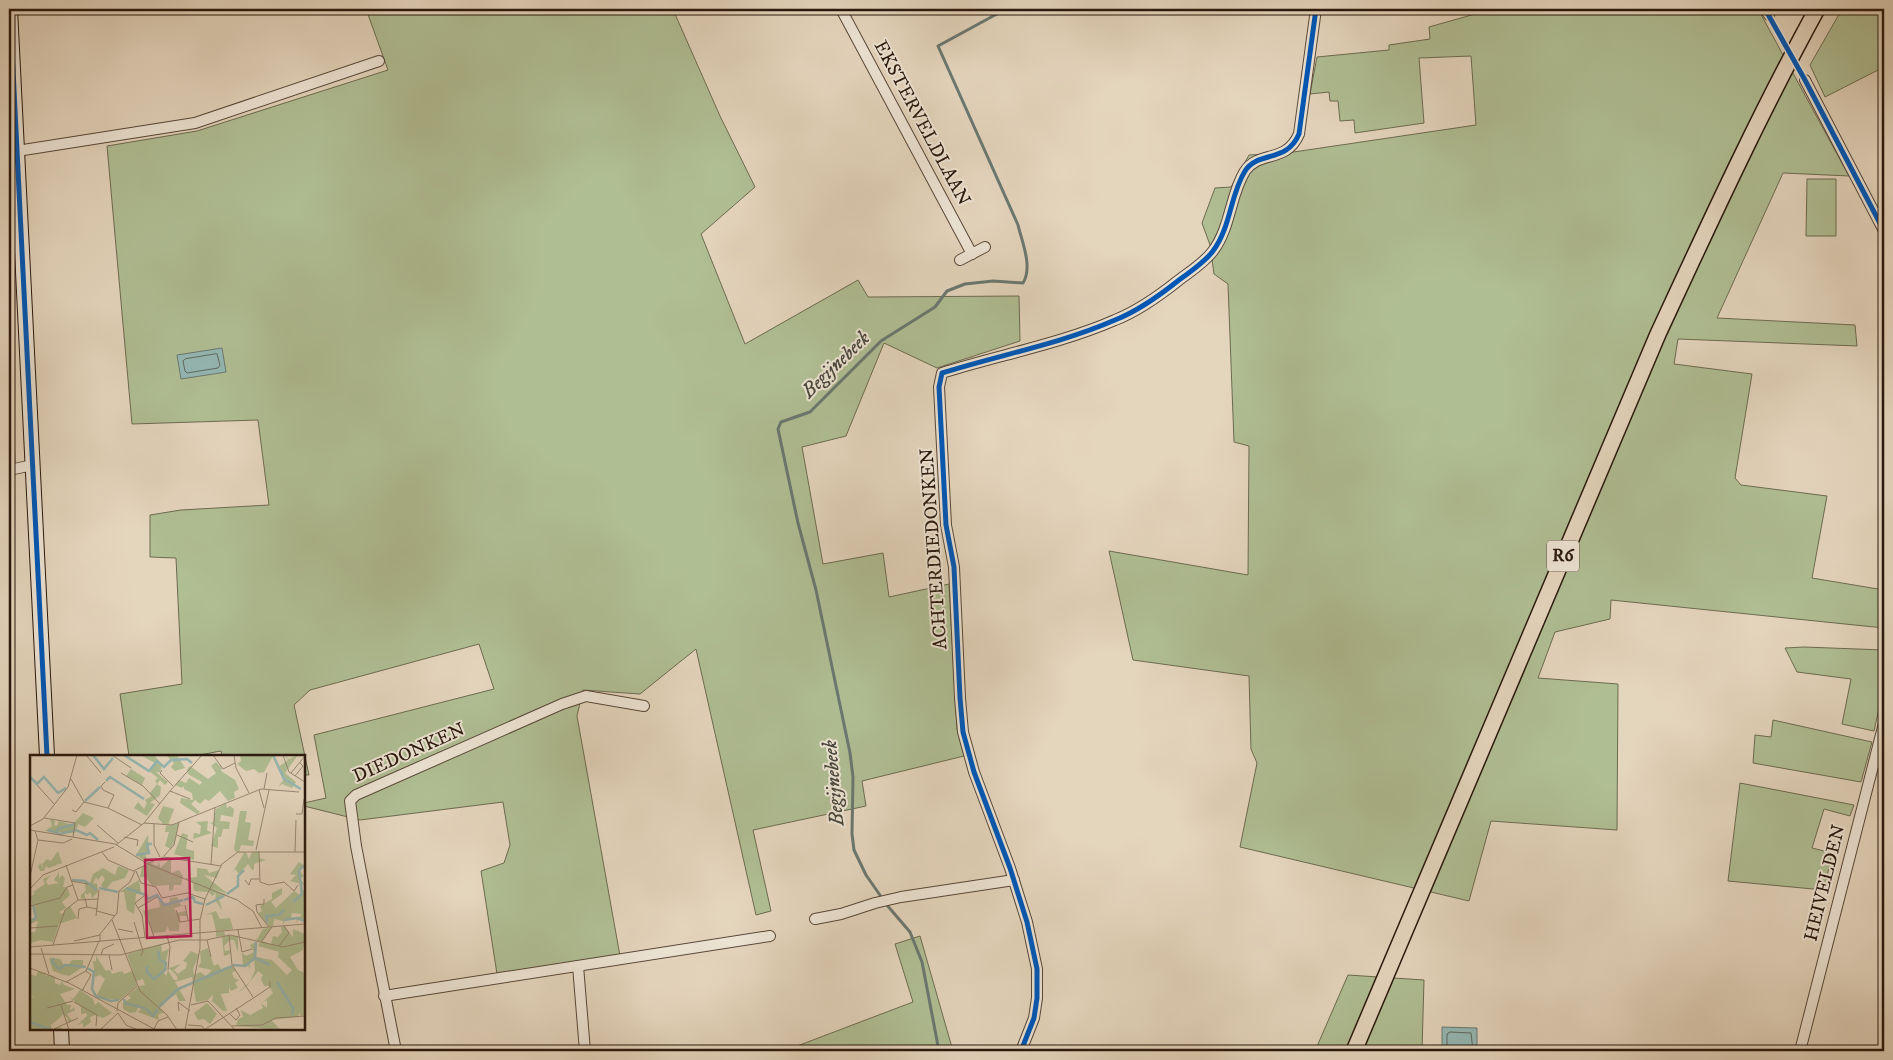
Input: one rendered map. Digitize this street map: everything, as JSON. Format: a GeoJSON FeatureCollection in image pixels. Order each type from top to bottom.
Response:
{"type":"FeatureCollection","features":[{"type":"Feature","properties":{"kind":"main road"},"geometry":{"type":"LineString","coordinates":[[10,9],[47,755]]}},
{"type":"Feature","properties":{"kind":"main road","name":"R6"},"geometry":{"type":"LineString","coordinates":[[1354,1051],[1658,334],[1700,240],[1785,67],[1817,9]]}},
{"type":"Feature","properties":{"kind":"main road"},"geometry":{"type":"LineString","coordinates":[[61,1030],[62,1051]]}},
{"type":"Feature","properties":{"kind":"street","name":"EKSTERVELDLAAN"},"geometry":{"type":"LineString","coordinates":[[841,9],[972,254]]}},
{"type":"Feature","properties":{"kind":"street","name":"ACHTERDIEDONKEN"},"geometry":{"type":"LineString","coordinates":[[1021,1051],[1034,1018],[1037,998],[1037,969],[1034,949],[1014,880],[974,772],[963,732],[954,567],[946,525],[939,387],[942,374],[1088,331],[1116,320],[1164,292],[1200,264],[1213,250],[1223,233],[1238,184],[1247,168],[1258,160],[1286,151],[1295,144],[1299,134],[1316,9]]}},
{"type":"Feature","properties":{"kind":"street"},"geometry":{"type":"LineString","coordinates":[[17,151],[195,123],[379,61]]}},
{"type":"Feature","properties":{"kind":"street"},"geometry":{"type":"LineString","coordinates":[[1805,80],[1884,231]]}},
{"type":"Feature","properties":{"kind":"street"},"geometry":{"type":"LineString","coordinates":[[960,260],[986,247]]}},
{"type":"Feature","properties":{"kind":"street"},"geometry":{"type":"LineString","coordinates":[[9,470],[33,465]]}},
{"type":"Feature","properties":{"kind":"street","name":"DIEDONKEN"},"geometry":{"type":"LineString","coordinates":[[396,1051],[384,996],[350,801],[356,794],[562,704],[586,696],[644,706]]}},
{"type":"Feature","properties":{"kind":"street","name":"HEIVELDEN"},"geometry":{"type":"LineString","coordinates":[[1800,1051],[1884,723]]}},
{"type":"Feature","properties":{"kind":"street"},"geometry":{"type":"LineString","coordinates":[[815,918],[841,914],[901,897],[1014,880]]}},
{"type":"Feature","properties":{"kind":"street"},"geometry":{"type":"LineString","coordinates":[[384,996],[770,936]]}},
{"type":"Feature","properties":{"kind":"street"},"geometry":{"type":"LineString","coordinates":[[578,966],[585,1051]]}},
{"type":"Feature","properties":{"kind":"green space"},"geometry":{"type":"Polygon","coordinates":[[[366,9],[685,9],[675,14],[720,116],[755,187],[701,234],[745,344],[858,280],[868,297],[1019,296],[1020,341],[937,368],[884,343],[846,436],[802,447],[823,564],[883,553],[889,597],[949,584],[957,729],[964,756],[862,781],[866,806],[753,830],[771,911],[756,915],[696,649],[640,694],[583,690],[577,716],[620,956],[497,974],[481,871],[504,863],[510,845],[503,802],[360,820],[305,806],[305,803],[326,798],[314,735],[494,689],[479,644],[310,690],[294,705],[305,755],[222,755],[221,751],[199,755],[129,755],[120,694],[182,684],[176,558],[150,557],[150,515],[181,510],[269,505],[258,420],[132,424],[107,146],[197,131],[388,70],[366,9]]]}},
{"type":"Feature","properties":{"kind":"green space"},"geometry":{"type":"Polygon","coordinates":[[[1475,9],[1758,9],[1849,176],[1783,173],[1717,318],[1855,325],[1857,346],[1678,339],[1674,364],[1752,374],[1735,478],[1741,485],[1827,496],[1812,578],[1884,590],[1884,628],[1611,600],[1610,619],[1555,632],[1538,678],[1618,684],[1617,830],[1491,821],[1469,901],[1240,847],[1257,763],[1251,749],[1249,676],[1133,660],[1109,551],[1248,575],[1249,446],[1234,442],[1228,284],[1214,274],[1210,245],[1202,223],[1215,188],[1231,187],[1249,155],[1287,153],[1476,125],[1471,56],[1419,58],[1424,123],[1355,133],[1354,120],[1340,121],[1338,101],[1330,101],[1329,92],[1310,94],[1317,57],[1389,50],[1389,45],[1430,39],[1429,27],[1475,14],[1475,9]]]}},
{"type":"Feature","properties":{"kind":"green space"},"geometry":{"type":"Polygon","coordinates":[[[1842,9],[1884,9],[1884,67],[1825,97],[1810,65],[1842,9]]]}},
{"type":"Feature","properties":{"kind":"green space"},"geometry":{"type":"Polygon","coordinates":[[[1807,179],[1836,179],[1836,236],[1806,236],[1807,179]]]}},
{"type":"Feature","properties":{"kind":"green space"},"geometry":{"type":"Polygon","coordinates":[[[9,324],[15,462],[9,464],[9,324]]]}},
{"type":"Feature","properties":{"kind":"green space"},"geometry":{"type":"Polygon","coordinates":[[[1785,648],[1884,650],[1884,686],[1874,731],[1842,724],[1851,679],[1797,672],[1785,648]]]}},
{"type":"Feature","properties":{"kind":"green space"},"geometry":{"type":"Polygon","coordinates":[[[1773,720],[1872,742],[1861,782],[1753,763],[1755,735],[1771,737],[1773,720]]]}},
{"type":"Feature","properties":{"kind":"green space"},"geometry":{"type":"Polygon","coordinates":[[[305,756],[309,775],[305,775],[305,756]]]}},
{"type":"Feature","properties":{"kind":"green space"},"geometry":{"type":"Polygon","coordinates":[[[1740,783],[1854,805],[1850,816],[1824,809],[1812,848],[1832,853],[1824,890],[1728,881],[1740,783]]]}},
{"type":"Feature","properties":{"kind":"green space"},"geometry":{"type":"Polygon","coordinates":[[[920,936],[953,1051],[784,1051],[913,1002],[895,944],[920,936]]]}},
{"type":"Feature","properties":{"kind":"green space"},"geometry":{"type":"Polygon","coordinates":[[[1348,975],[1424,980],[1422,1051],[1315,1051],[1348,975]]]}},
{"type":"Feature","properties":{"kind":"water"},"geometry":{"type":"Polygon","coordinates":[[[222,348],[226,372],[181,379],[177,355],[222,348]]]}},
{"type":"Feature","properties":{"kind":"water"},"geometry":{"type":"Polygon","coordinates":[[[1442,1027],[1477,1028],[1477,1051],[1442,1051],[1442,1027]]]}},
{"type":"Feature","properties":{"kind":"waterway","name":"Begijnebeek"},"geometry":{"type":"LineString","coordinates":[[882,898],[866,875],[854,850],[852,834],[853,777],[850,753],[816,590],[798,523],[778,429],[781,422],[810,412],[881,341],[935,307],[947,291],[965,284],[993,281],[1023,283],[1026,277],[1027,262],[1018,225],[938,46],[1006,9]]}},
{"type":"Feature","properties":{"kind":"waterway","name":"Begijnebeek"},"geometry":{"type":"LineString","coordinates":[[886,904],[910,932],[922,962],[939,1051]]}},
{"type":"Feature","properties":{"kind":"cycle path"},"geometry":{"type":"LineString","coordinates":[[10,9],[47,755]]}},
{"type":"Feature","properties":{"kind":"cycle path"},"geometry":{"type":"LineString","coordinates":[[1021,1051],[1034,1018],[1037,998],[1037,969],[1027,922],[1010,868],[974,772],[963,732],[954,567],[946,525],[939,387],[942,373],[1051,343],[1124,316],[1156,297],[1206,259],[1219,242],[1236,190],[1245,171],[1258,161],[1287,149],[1294,143],[1299,134],[1316,9]]}},
{"type":"Feature","properties":{"kind":"cycle path"},"geometry":{"type":"LineString","coordinates":[[1765,9],[1805,80],[1884,231]]}}]}
